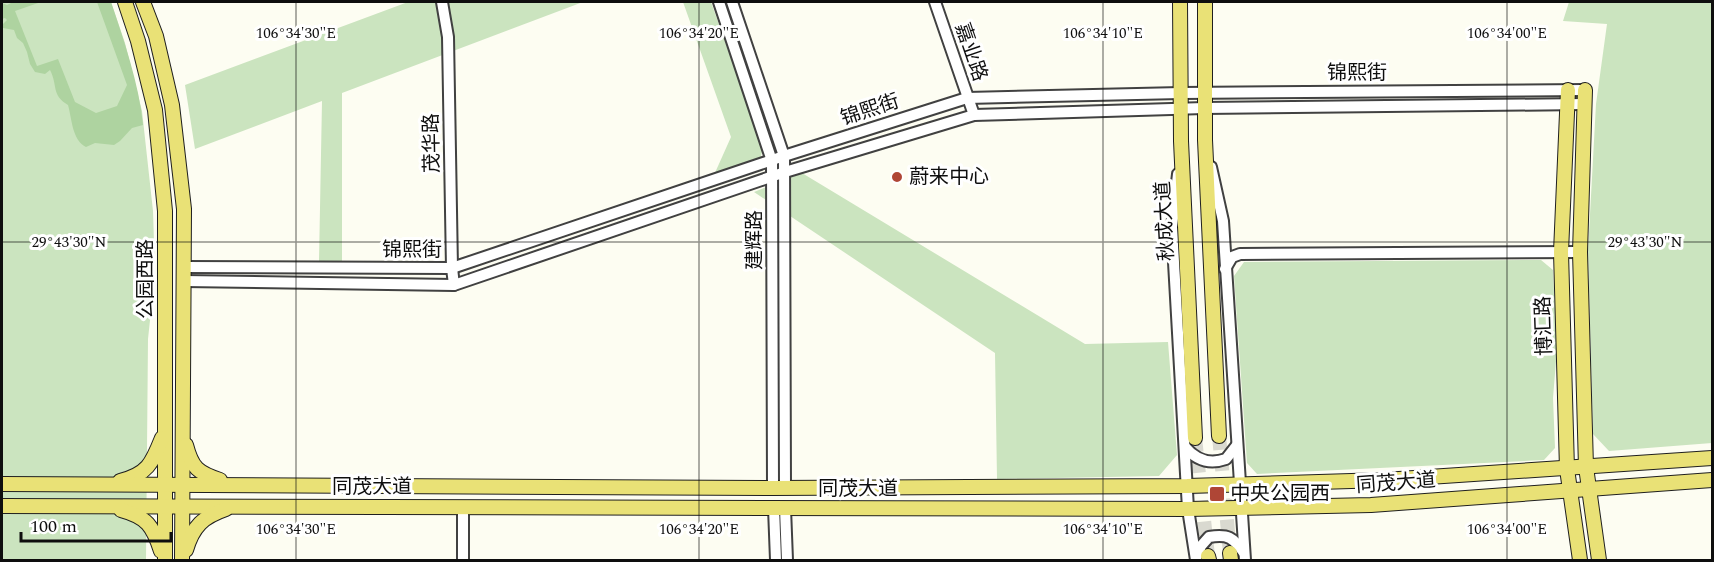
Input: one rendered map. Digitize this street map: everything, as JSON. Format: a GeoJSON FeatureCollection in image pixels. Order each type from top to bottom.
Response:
{"type":"FeatureCollection","features":[{"type":"Feature","properties":{"kind":"main road","name":"公园西路"},"geometry":{"type":"LineString","coordinates":[[125,2],[138,41],[155,110],[164,200],[164,561]]}},
{"type":"Feature","properties":{"kind":"main road","name":"公园西路"},"geometry":{"type":"LineString","coordinates":[[143,2],[156,36],[172,105],[184,209],[182,561]]}},
{"type":"Feature","properties":{"kind":"main road","name":"秋成大道"},"geometry":{"type":"LineString","coordinates":[[1180,2],[1181,141],[1190,443]]}},
{"type":"Feature","properties":{"kind":"main road"},"geometry":{"type":"LineString","coordinates":[[1205,2],[1205,140],[1219,436]]}},
{"type":"Feature","properties":{"kind":"main road","name":"博汇路"},"geometry":{"type":"LineString","coordinates":[[1568,90],[1561,252],[1567,469],[1580,561]]}},
{"type":"Feature","properties":{"kind":"main road","name":"博汇路"},"geometry":{"type":"LineString","coordinates":[[1586,90],[1580,252],[1586,467],[1599,561]]}},
{"type":"Feature","properties":{"kind":"main road"},"geometry":{"type":"LineString","coordinates":[[104,484],[131,478],[145,471],[154,459],[165,430]]}},
{"type":"Feature","properties":{"kind":"main road"},"geometry":{"type":"LineString","coordinates":[[183,432],[189,458],[196,469],[206,476],[233,485]]}},
{"type":"Feature","properties":{"kind":"main road","name":"同茂大道"},"geometry":{"type":"LineString","coordinates":[[2,484],[779,488],[1187,486],[1384,480],[1713,458]]}},
{"type":"Feature","properties":{"kind":"main road","name":"同茂大道"},"geometry":{"type":"LineString","coordinates":[[2,506],[1188,509],[1371,505],[1713,480]]}},
{"type":"Feature","properties":{"kind":"main road"},"geometry":{"type":"LineString","coordinates":[[104,506],[134,514],[146,521],[156,534],[164,561]]}},
{"type":"Feature","properties":{"kind":"main road"},"geometry":{"type":"LineString","coordinates":[[182,561],[190,535],[202,520],[215,512],[233,506]]}},
{"type":"Feature","properties":{"kind":"street","name":"茂华路"},"geometry":{"type":"LineString","coordinates":[[442,2],[448,37],[454,285]]}},
{"type":"Feature","properties":{"kind":"street","name":"建辉路"},"geometry":{"type":"LineString","coordinates":[[719,2],[772,161],[779,488]]}},
{"type":"Feature","properties":{"kind":"street","name":"建辉路"},"geometry":{"type":"LineString","coordinates":[[732,2],[784,156],[779,488]]}},
{"type":"Feature","properties":{"kind":"street","name":"嘉业路"},"geometry":{"type":"LineString","coordinates":[[934,2],[974,115]]}},
{"type":"Feature","properties":{"kind":"street","name":"锦熙街"},"geometry":{"type":"LineString","coordinates":[[184,274],[452,268],[784,156],[967,98],[1205,92],[1586,90]]}},
{"type":"Feature","properties":{"kind":"street","name":"锦熙街"},"geometry":{"type":"LineString","coordinates":[[184,274],[454,285],[784,172],[974,115],[1181,108],[1584,104]]}},
{"type":"Feature","properties":{"kind":"street"},"geometry":{"type":"LineString","coordinates":[[1205,140],[1222,221],[1239,485],[1237,557]]}},
{"type":"Feature","properties":{"kind":"street"},"geometry":{"type":"LineString","coordinates":[[1225,269],[1232,257],[1240,254],[1580,252]]}},
{"type":"Feature","properties":{"kind":"street"},"geometry":{"type":"LineString","coordinates":[[1190,443],[1190,454],[1208,462],[1226,459],[1237,445]]}},
{"type":"Feature","properties":{"kind":"street"},"geometry":{"type":"LineString","coordinates":[[1190,443],[1188,509],[1202,559]]}},
{"type":"Feature","properties":{"kind":"street"},"geometry":{"type":"LineString","coordinates":[[463,507],[463,561]]}},
{"type":"Feature","properties":{"kind":"street"},"geometry":{"type":"LineString","coordinates":[[776,561],[780,508]]}},
{"type":"Feature","properties":{"kind":"street"},"geometry":{"type":"LineString","coordinates":[[780,508],[787,561]]}},
{"type":"Feature","properties":{"kind":"street"},"geometry":{"type":"LineString","coordinates":[[1202,559],[1201,546],[1209,537],[1223,535],[1235,540],[1237,557]]}},
{"type":"Feature","properties":{"kind":"green space"},"geometry":{"type":"Polygon","coordinates":[[[2,2],[111,2],[125,43],[142,111],[153,211],[155,274],[148,339],[146,560],[2,560],[2,2]]]}},
{"type":"Feature","properties":{"kind":"green space"},"geometry":{"type":"Polygon","coordinates":[[[13,2],[41,2],[15,11],[37,66],[58,59],[75,102],[96,113],[117,106],[127,85],[97,2],[111,2],[135,78],[143,125],[132,128],[114,145],[95,143],[86,147],[81,144],[75,134],[68,105],[59,97],[50,70],[45,74],[35,72],[23,43],[17,38],[14,30],[3,28],[7,20],[2,19],[2,3],[7,5],[13,2]]]}},
{"type":"Feature","properties":{"kind":"green space"},"geometry":{"type":"Polygon","coordinates":[[[408,2],[583,2],[342,93],[342,261],[319,261],[322,101],[195,149],[185,85],[408,2]]]}},
{"type":"Feature","properties":{"kind":"green space"},"geometry":{"type":"Polygon","coordinates":[[[683,2],[711,2],[763,148],[760,160],[714,175],[731,137],[683,2]]]}},
{"type":"Feature","properties":{"kind":"green space"},"geometry":{"type":"Polygon","coordinates":[[[1569,2],[1712,2],[1712,443],[1609,451],[1593,434],[1588,251],[1596,104],[1607,24],[1563,21],[1569,2]]]}},
{"type":"Feature","properties":{"kind":"green space"},"geometry":{"type":"Polygon","coordinates":[[[802,173],[1085,344],[1168,342],[1177,455],[1159,476],[997,479],[995,353],[754,192],[802,173]]]}},
{"type":"Feature","properties":{"kind":"green space"},"geometry":{"type":"Polygon","coordinates":[[[1541,260],[1553,270],[1557,349],[1553,398],[1555,448],[1544,460],[1257,474],[1247,463],[1234,276],[1244,262],[1541,260]]]}},
{"type":"Feature","properties":{"kind":"tunnel"},"geometry":{"type":"LineString","coordinates":[[1219,436],[1230,553]]}},
{"type":"Feature","properties":{"kind":"tunnel"},"geometry":{"type":"LineString","coordinates":[[1195,438],[1208,556]]}},
{"type":"Feature","properties":{"kind":"place","name":"蔚来中心"},"geometry":{"type":"Point","coordinates":[897,177]}},
{"type":"Feature","properties":{"kind":"place","name":"中央公园西"},"geometry":{"type":"Point","coordinates":[1217,494]}}]}
